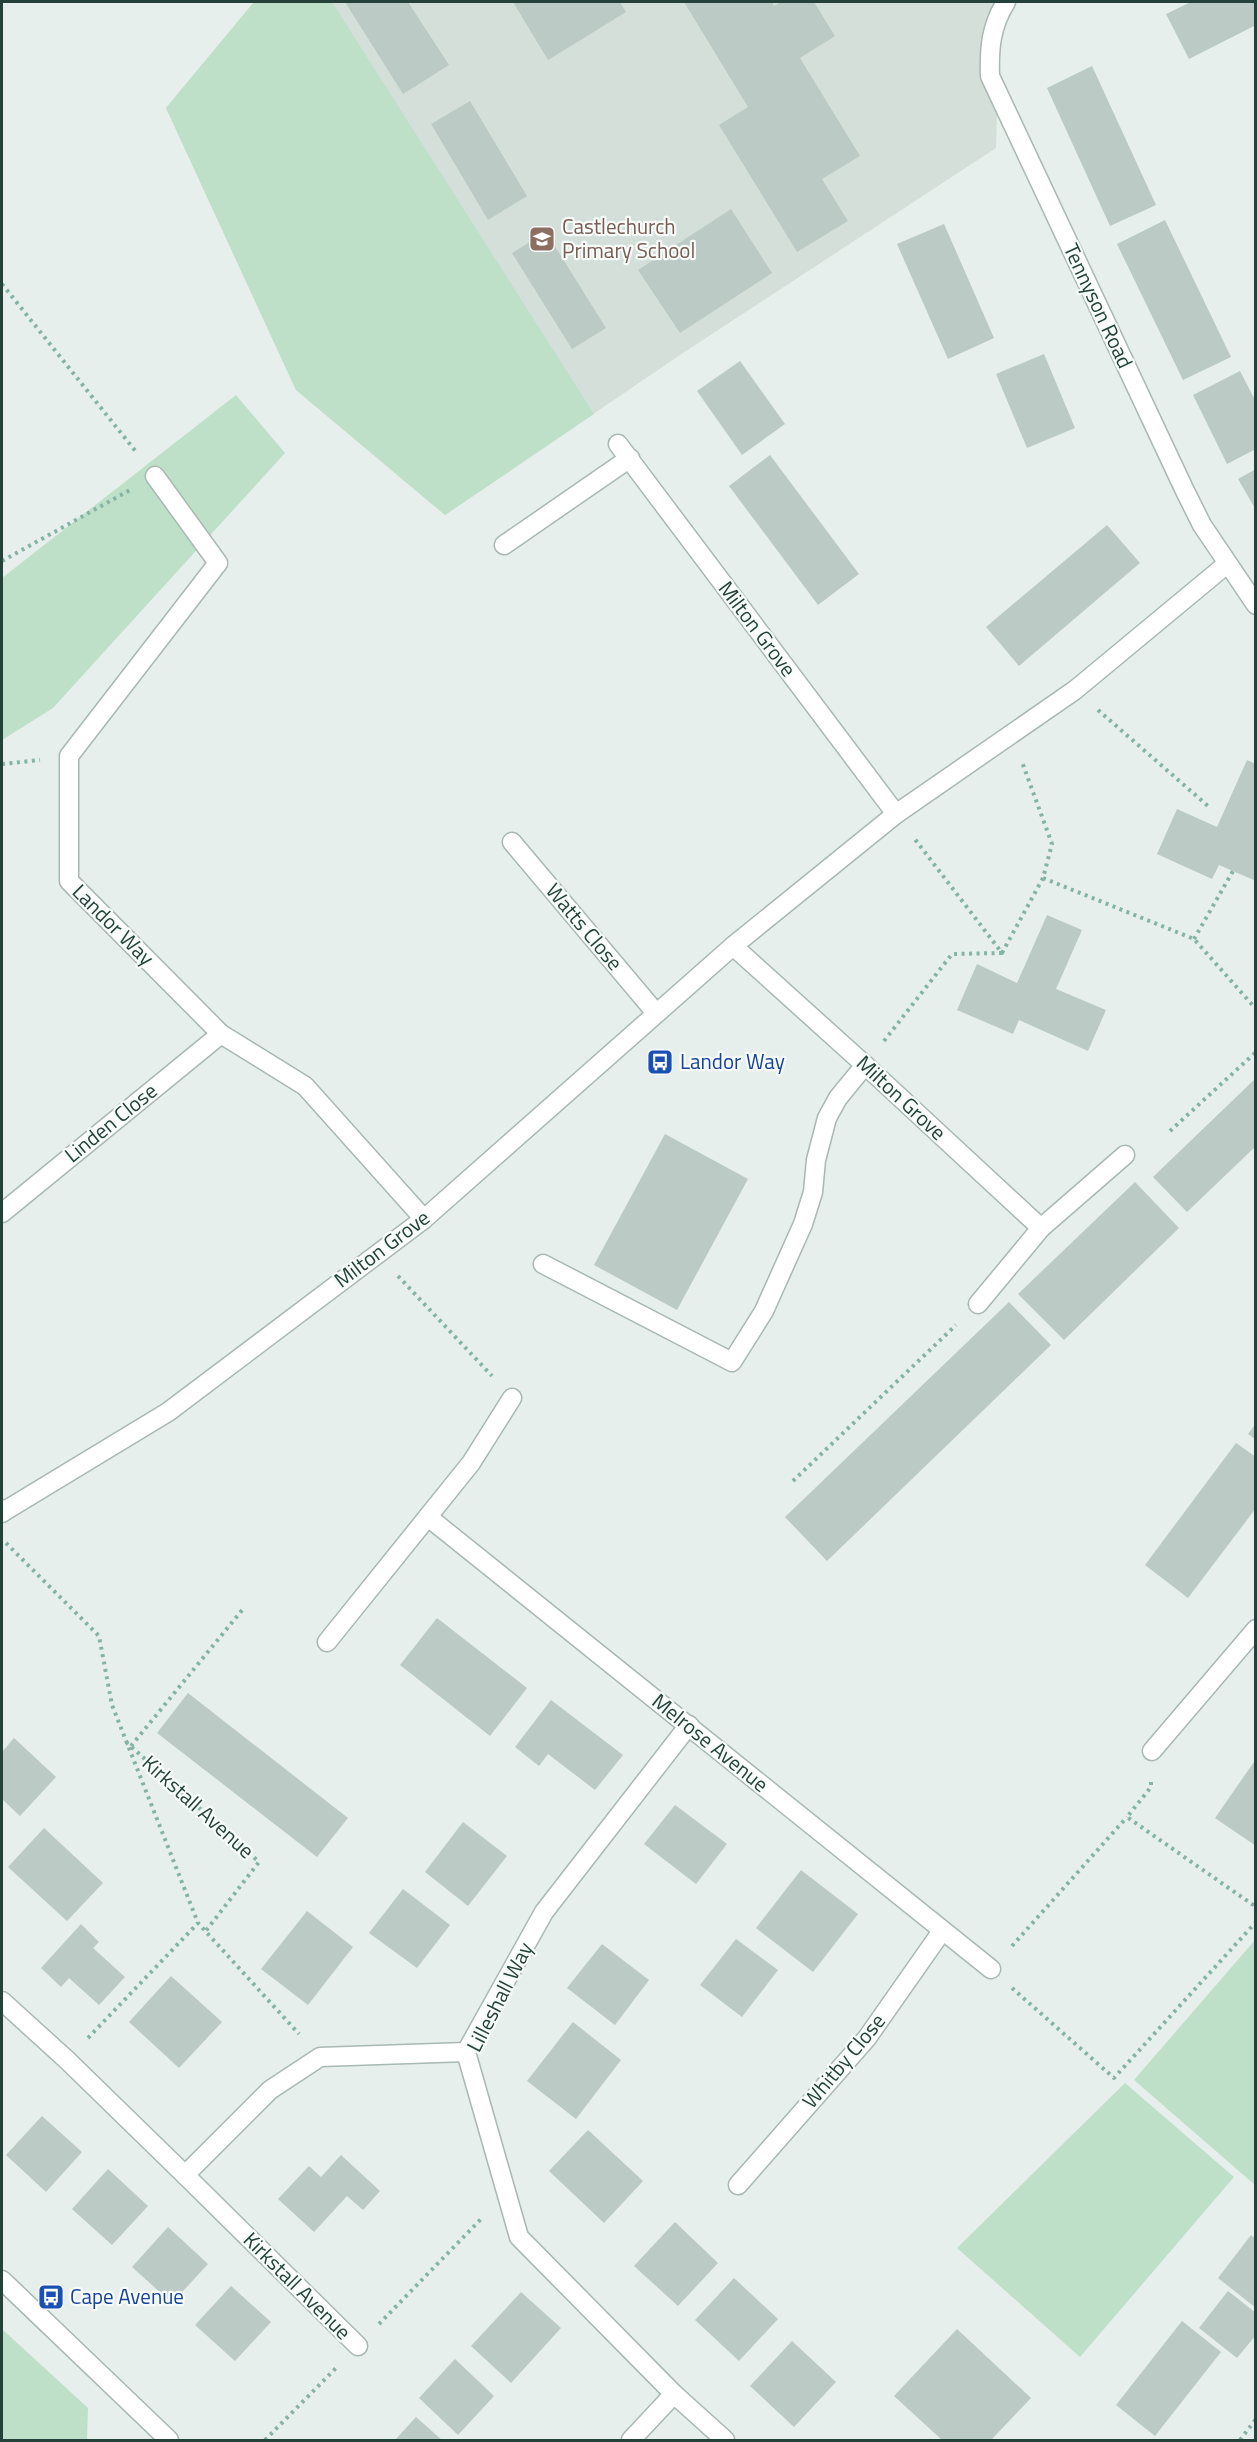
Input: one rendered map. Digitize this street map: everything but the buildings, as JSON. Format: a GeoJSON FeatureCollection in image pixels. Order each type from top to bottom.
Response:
{"type":"FeatureCollection","features":[{"type":"Feature","properties":{"kind":"street","name":"Tennyson Road"},"geometry":{"type":"LineString","coordinates":[[997,5],[989,49],[990,76],[1185,491],[1227,564],[1256,605]]}},
{"type":"Feature","properties":{"kind":"street","name":"Milton Grove"},"geometry":{"type":"LineString","coordinates":[[618,444],[896,814]]}},
{"type":"Feature","properties":{"kind":"street"},"geometry":{"type":"LineString","coordinates":[[504,545],[630,458]]}},
{"type":"Feature","properties":{"kind":"street","name":"Landor Way"},"geometry":{"type":"LineString","coordinates":[[155,477],[218,563],[69,756],[69,881],[221,1034],[305,1086],[424,1219]]}},
{"type":"Feature","properties":{"kind":"street","name":"Milton Grove"},"geometry":{"type":"LineString","coordinates":[[2,1511],[168,1412],[424,1219],[733,946],[896,814],[1075,690],[1227,564]]}},
{"type":"Feature","properties":{"kind":"street","name":"Watts Close"},"geometry":{"type":"LineString","coordinates":[[512,842],[656,1012]]}},
{"type":"Feature","properties":{"kind":"street","name":"Milton Grove"},"geometry":{"type":"LineString","coordinates":[[733,946],[866,1065],[1041,1228]]}},
{"type":"Feature","properties":{"kind":"street","name":"Linden Close"},"geometry":{"type":"LineString","coordinates":[[2,1213],[221,1034]]}},
{"type":"Feature","properties":{"kind":"street"},"geometry":{"type":"LineString","coordinates":[[543,1264],[732,1362],[764,1311],[802,1224],[813,1192],[816,1160],[827,1118],[838,1098],[866,1065]]}},
{"type":"Feature","properties":{"kind":"street"},"geometry":{"type":"LineString","coordinates":[[978,1304],[1041,1228],[1125,1155]]}},
{"type":"Feature","properties":{"kind":"street"},"geometry":{"type":"LineString","coordinates":[[327,1642],[471,1463],[512,1398]]}},
{"type":"Feature","properties":{"kind":"street","name":"Melrose Avenue"},"geometry":{"type":"LineString","coordinates":[[428,1517],[991,1969]]}},
{"type":"Feature","properties":{"kind":"street"},"geometry":{"type":"LineString","coordinates":[[1152,1750],[1256,1629]]}},
{"type":"Feature","properties":{"kind":"street","name":"Lilleshall Way"},"geometry":{"type":"LineString","coordinates":[[689,1725],[544,1912],[466,2052],[519,2237],[674,2394],[725,2440]]}},
{"type":"Feature","properties":{"kind":"street","name":"Whitby Close"},"geometry":{"type":"LineString","coordinates":[[738,2185],[867,2038],[942,1930]]}},
{"type":"Feature","properties":{"kind":"street","name":"Kirkstall Avenue"},"geometry":{"type":"LineString","coordinates":[[2,2001],[186,2175],[358,2346]]}},
{"type":"Feature","properties":{"kind":"street"},"geometry":{"type":"LineString","coordinates":[[186,2175],[270,2090],[320,2057],[466,2052]]}},
{"type":"Feature","properties":{"kind":"street"},"geometry":{"type":"LineString","coordinates":[[2,2280],[169,2440]]}},
{"type":"Feature","properties":{"kind":"street"},"geometry":{"type":"LineString","coordinates":[[631,2440],[674,2394]]}},
{"type":"Feature","properties":{"kind":"path"},"geometry":{"type":"LineString","coordinates":[[2,284],[155,477],[2,561]]}},
{"type":"Feature","properties":{"kind":"path"},"geometry":{"type":"LineString","coordinates":[[1075,690],[1208,806]]}},
{"type":"Feature","properties":{"kind":"path"},"geometry":{"type":"LineString","coordinates":[[1002,953],[1043,878],[1052,844],[1012,733]]}},
{"type":"Feature","properties":{"kind":"path"},"geometry":{"type":"LineString","coordinates":[[896,814],[1002,953]]}},
{"type":"Feature","properties":{"kind":"path"},"geometry":{"type":"LineString","coordinates":[[1194,939],[1233,872]]}},
{"type":"Feature","properties":{"kind":"path"},"geometry":{"type":"LineString","coordinates":[[1043,878],[1194,939],[1256,1009]]}},
{"type":"Feature","properties":{"kind":"path"},"geometry":{"type":"LineString","coordinates":[[866,1065],[952,954],[1002,953]]}},
{"type":"Feature","properties":{"kind":"path"},"geometry":{"type":"LineString","coordinates":[[1170,1131],[1256,1052]]}},
{"type":"Feature","properties":{"kind":"path"},"geometry":{"type":"LineString","coordinates":[[378,1254],[512,1398]]}},
{"type":"Feature","properties":{"kind":"path"},"geometry":{"type":"LineString","coordinates":[[793,1480],[978,1304]]}},
{"type":"Feature","properties":{"kind":"path","name":"Kirkstall Avenue"},"geometry":{"type":"LineString","coordinates":[[2,1538],[99,1636],[112,1705],[198,1923],[320,2057]]}},
{"type":"Feature","properties":{"kind":"path"},"geometry":{"type":"LineString","coordinates":[[131,1746],[243,1609]]}},
{"type":"Feature","properties":{"kind":"path","name":"Kirkstall Avenue"},"geometry":{"type":"LineString","coordinates":[[125,1742],[259,1862],[206,1932]]}},
{"type":"Feature","properties":{"kind":"path"},"geometry":{"type":"LineString","coordinates":[[1152,1750],[1150,1787],[991,1969],[1114,2078],[1256,1922]]}},
{"type":"Feature","properties":{"kind":"path"},"geometry":{"type":"LineString","coordinates":[[1127,1816],[1256,1907]]}},
{"type":"Feature","properties":{"kind":"path"},"geometry":{"type":"LineString","coordinates":[[67,2060],[198,1923]]}},
{"type":"Feature","properties":{"kind":"path"},"geometry":{"type":"LineString","coordinates":[[265,2440],[506,2194]]}},
{"type":"Feature","properties":{"kind":"path"},"geometry":{"type":"LineString","coordinates":[[1240,2440],[1256,2419]]}},
{"type":"Feature","properties":{"kind":"shaded area","name":"Castlechurch Primary School"},"geometry":{"type":"Polygon","coordinates":[[[254,2],[992,2],[1000,11],[996,148],[680,355],[445,515],[296,390],[166,108],[254,2]]]}},
{"type":"Feature","properties":{"kind":"green space"},"geometry":{"type":"Polygon","coordinates":[[[254,2],[332,2],[594,414],[445,515],[296,390],[166,108],[254,2]]]}},
{"type":"Feature","properties":{"kind":"green space"},"geometry":{"type":"Polygon","coordinates":[[[236,395],[285,453],[53,708],[2,740],[2,578],[236,395]]]}},
{"type":"Feature","properties":{"kind":"green space"},"geometry":{"type":"Polygon","coordinates":[[[1255,1940],[1255,2185],[1134,2080],[1255,1940]]]}},
{"type":"Feature","properties":{"kind":"green space"},"geometry":{"type":"Polygon","coordinates":[[[1125,2083],[1234,2177],[1080,2357],[957,2248],[1125,2083]]]}},
{"type":"Feature","properties":{"kind":"green space"},"geometry":{"type":"Polygon","coordinates":[[[2,2329],[88,2408],[87,2440],[2,2440],[2,2329]]]}},
{"type":"Feature","properties":{"kind":"place","name":"Castlechurch Primary School"},"geometry":{"type":"Point","coordinates":[542,239]}},
{"type":"Feature","properties":{"kind":"place","name":"Landor Way"},"geometry":{"type":"Point","coordinates":[660,1062]}},
{"type":"Feature","properties":{"kind":"place","name":"Cape Avenue"},"geometry":{"type":"Point","coordinates":[51,2297]}}]}
